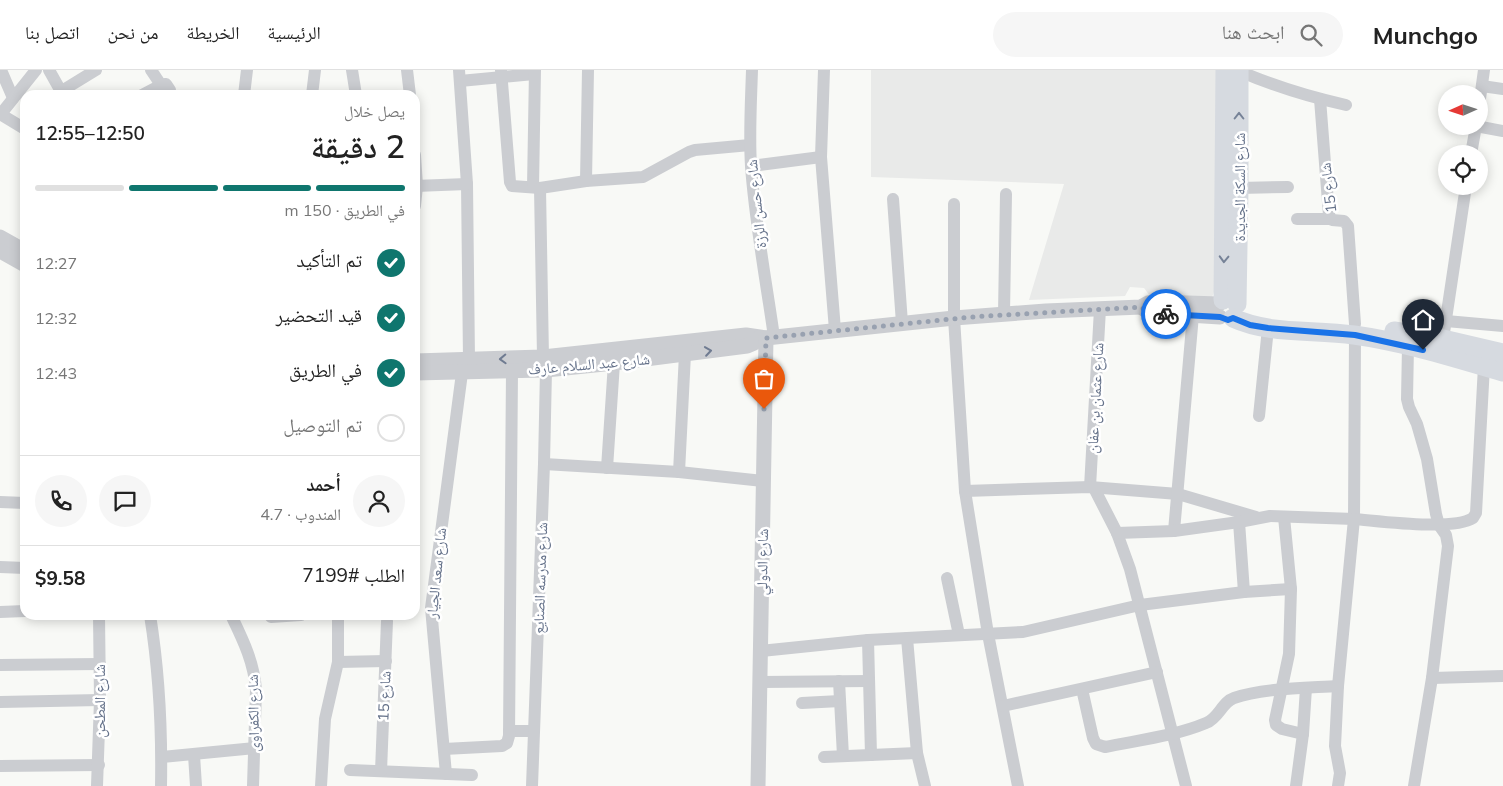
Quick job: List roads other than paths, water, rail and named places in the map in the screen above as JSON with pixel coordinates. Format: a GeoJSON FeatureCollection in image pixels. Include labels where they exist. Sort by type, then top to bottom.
{"type":"FeatureCollection","features":[{"type":"Feature","properties":{"kind":"main road","name":"شارع السكة الجديدة"},"geometry":{"type":"LineString","coordinates":[[1228,309],[1239,188],[1234,70]]}},
{"type":"Feature","properties":{"kind":"main road","name":"شارع السكة الجديدة"},"geometry":{"type":"LineString","coordinates":[[1228,309],[1234,70]]}},
{"type":"Feature","properties":{"kind":"main road","name":"شارع عبد السلام عارف"},"geometry":{"type":"LineString","coordinates":[[1228,309],[1250,325],[1268,328],[1355,329],[1408,346],[1440,346],[1484,366],[1503,372]]}},
{"type":"Feature","properties":{"kind":"main road","name":"شارع عبد السلام عارف"},"geometry":{"type":"LineString","coordinates":[[1228,309],[1261,316],[1355,329],[1440,346],[1503,353]]}},
{"type":"Feature","properties":{"kind":"street"},"geometry":{"type":"LineString","coordinates":[[1,70],[14,98]]}},
{"type":"Feature","properties":{"kind":"street"},"geometry":{"type":"LineString","coordinates":[[20,90],[36,70]]}},
{"type":"Feature","properties":{"kind":"street"},"geometry":{"type":"LineString","coordinates":[[49,70],[59,90]]}},
{"type":"Feature","properties":{"kind":"street"},"geometry":{"type":"LineString","coordinates":[[66,90],[96,70]]}},
{"type":"Feature","properties":{"kind":"street"},"geometry":{"type":"LineString","coordinates":[[151,70],[160,85]]}},
{"type":"Feature","properties":{"kind":"street"},"geometry":{"type":"LineString","coordinates":[[245,90],[247,70]]}},
{"type":"Feature","properties":{"kind":"street"},"geometry":{"type":"LineString","coordinates":[[313,90],[316,70]]}},
{"type":"Feature","properties":{"kind":"street"},"geometry":{"type":"LineString","coordinates":[[352,70],[355,90]]}},
{"type":"Feature","properties":{"kind":"street"},"geometry":{"type":"LineString","coordinates":[[406,70],[409,90]]}},
{"type":"Feature","properties":{"kind":"street"},"geometry":{"type":"LineString","coordinates":[[586,181],[588,70]]}},
{"type":"Feature","properties":{"kind":"street","name":"شارع حسن الرزة"},"geometry":{"type":"LineString","coordinates":[[752,70],[751,166],[766,337]]}},
{"type":"Feature","properties":{"kind":"street"},"geometry":{"type":"LineString","coordinates":[[824,70],[821,156],[835,330]]}},
{"type":"Feature","properties":{"kind":"street"},"geometry":{"type":"LineString","coordinates":[[1234,70],[1278,87],[1346,104]]}},
{"type":"Feature","properties":{"kind":"street"},"geometry":{"type":"LineString","coordinates":[[1482,85],[1484,70]]}},
{"type":"Feature","properties":{"kind":"street"},"geometry":{"type":"LineString","coordinates":[[460,76],[535,72]]}},
{"type":"Feature","properties":{"kind":"street","name":"شارع مدرسه الصنايع"},"geometry":{"type":"LineString","coordinates":[[532,786],[544,464],[544,364],[535,134],[535,72]]}},
{"type":"Feature","properties":{"kind":"street"},"geometry":{"type":"LineString","coordinates":[[501,74],[510,182],[512,186],[537,187],[642,177],[689,152],[750,145]]}},
{"type":"Feature","properties":{"kind":"street","name":"شارع سعد الجيار"},"geometry":{"type":"LineString","coordinates":[[446,774],[430,608],[465,367],[467,184],[460,76]]}},
{"type":"Feature","properties":{"kind":"street"},"geometry":{"type":"LineString","coordinates":[[151,90],[166,84],[169,86],[169,90]]}},
{"type":"Feature","properties":{"kind":"street"},"geometry":{"type":"LineString","coordinates":[[1488,87],[1503,89]]}},
{"type":"Feature","properties":{"kind":"street"},"geometry":{"type":"LineString","coordinates":[[20,90],[0,115],[20,126]]}},
{"type":"Feature","properties":{"kind":"street","name":"شارع 15"},"geometry":{"type":"LineString","coordinates":[[1320,99],[1330,219],[1346,222],[1348,226],[1355,329]]}},
{"type":"Feature","properties":{"kind":"street"},"geometry":{"type":"LineString","coordinates":[[1488,128],[1503,131]]}},
{"type":"Feature","properties":{"kind":"street"},"geometry":{"type":"LineString","coordinates":[[751,166],[821,156]]}},
{"type":"Feature","properties":{"kind":"street"},"geometry":{"type":"LineString","coordinates":[[420,186],[467,184]]}},
{"type":"Feature","properties":{"kind":"street"},"geometry":{"type":"LineString","coordinates":[[1239,188],[1288,187]]}},
{"type":"Feature","properties":{"kind":"street"},"geometry":{"type":"LineString","coordinates":[[1004,314],[1006,194]]}},
{"type":"Feature","properties":{"kind":"street"},"geometry":{"type":"LineString","coordinates":[[1440,346],[1446,321],[1465,195]]}},
{"type":"Feature","properties":{"kind":"street"},"geometry":{"type":"LineString","coordinates":[[893,199],[902,323]]}},
{"type":"Feature","properties":{"kind":"street"},"geometry":{"type":"LineString","coordinates":[[954,204],[954,318],[965,491],[988,634],[1018,786]]}},
{"type":"Feature","properties":{"kind":"street"},"geometry":{"type":"LineString","coordinates":[[1298,219],[1330,219]]}},
{"type":"Feature","properties":{"kind":"street"},"geometry":{"type":"LineString","coordinates":[[0,237],[20,248]]}},
{"type":"Feature","properties":{"kind":"street"},"geometry":{"type":"LineString","coordinates":[[0,251],[20,262]]}},
{"type":"Feature","properties":{"kind":"street","name":"شارع عبد السلام عارف"},"geometry":{"type":"LineString","coordinates":[[420,362],[512,371],[544,364],[746,335],[766,337],[1004,314],[1141,307],[1148,303],[1156,302],[1228,309]]}},
{"type":"Feature","properties":{"kind":"street","name":"شارع عبد السلام عارف"},"geometry":{"type":"LineString","coordinates":[[1141,307],[1148,312],[1193,315],[1228,309]]}},
{"type":"Feature","properties":{"kind":"street","name":"شارع عثمان بن عفان"},"geometry":{"type":"LineString","coordinates":[[1092,488],[1100,309]]}},
{"type":"Feature","properties":{"kind":"street"},"geometry":{"type":"LineString","coordinates":[[1174,532],[1193,315]]}},
{"type":"Feature","properties":{"kind":"street"},"geometry":{"type":"LineString","coordinates":[[1446,321],[1503,326]]}},
{"type":"Feature","properties":{"kind":"street"},"geometry":{"type":"LineString","coordinates":[[1259,416],[1268,328]]}},
{"type":"Feature","properties":{"kind":"street"},"geometry":{"type":"LineString","coordinates":[[1338,786],[1340,773],[1335,746],[1338,686],[1354,519],[1355,329]]}},
{"type":"Feature","properties":{"kind":"street","name":"شارع عبد السلام عارف"},"geometry":{"type":"LineString","coordinates":[[420,372],[465,367],[614,363],[750,345],[766,337]]}},
{"type":"Feature","properties":{"kind":"street","name":"شارع الدولي"},"geometry":{"type":"LineString","coordinates":[[758,786],[766,337]]}},
{"type":"Feature","properties":{"kind":"street"},"geometry":{"type":"LineString","coordinates":[[1408,346],[1407,399],[1417,424],[1427,459],[1436,514],[1439,525],[1446,535],[1448,546],[1432,678],[1414,786]]}},
{"type":"Feature","properties":{"kind":"street"},"geometry":{"type":"LineString","coordinates":[[679,472],[685,354]]}},
{"type":"Feature","properties":{"kind":"street"},"geometry":{"type":"LineString","coordinates":[[607,468],[614,363]]}},
{"type":"Feature","properties":{"kind":"street"},"geometry":{"type":"LineString","coordinates":[[1117,533],[1174,532],[1270,516],[1439,525],[1470,520],[1476,513],[1484,366]]}},
{"type":"Feature","properties":{"kind":"street"},"geometry":{"type":"LineString","coordinates":[[444,749],[502,746],[507,742],[509,731],[512,371]]}},
{"type":"Feature","properties":{"kind":"street"},"geometry":{"type":"LineString","coordinates":[[544,464],[679,472],[763,481]]}},
{"type":"Feature","properties":{"kind":"street"},"geometry":{"type":"LineString","coordinates":[[965,491],[1092,488],[1178,494],[1257,518]]}},
{"type":"Feature","properties":{"kind":"street"},"geometry":{"type":"LineString","coordinates":[[1092,488],[1117,533],[1130,569],[1186,786]]}},
{"type":"Feature","properties":{"kind":"street"},"geometry":{"type":"LineString","coordinates":[[0,502],[20,503]]}},
{"type":"Feature","properties":{"kind":"street"},"geometry":{"type":"LineString","coordinates":[[1284,517],[1291,589],[1289,654],[1275,720],[1276,725],[1282,730],[1303,734]]}},
{"type":"Feature","properties":{"kind":"street"},"geometry":{"type":"LineString","coordinates":[[1239,522],[1244,592]]}},
{"type":"Feature","properties":{"kind":"street"},"geometry":{"type":"LineString","coordinates":[[0,567],[20,568]]}},
{"type":"Feature","properties":{"kind":"street"},"geometry":{"type":"LineString","coordinates":[[947,578],[959,635]]}},
{"type":"Feature","properties":{"kind":"street"},"geometry":{"type":"LineString","coordinates":[[761,651],[868,640],[1023,632],[1140,605],[1244,592],[1291,589]]}},
{"type":"Feature","properties":{"kind":"street"},"geometry":{"type":"LineString","coordinates":[[0,612],[20,611]]}},
{"type":"Feature","properties":{"kind":"street","name":"شارع المطحن"},"geometry":{"type":"LineString","coordinates":[[96,786],[100,700],[99,620]]}},
{"type":"Feature","properties":{"kind":"street"},"geometry":{"type":"LineString","coordinates":[[151,620],[157,656],[162,757],[161,786]]}},
{"type":"Feature","properties":{"kind":"street","name":"شارع الكفراوى"},"geometry":{"type":"LineString","coordinates":[[233,620],[246,647],[255,675],[253,786]]}},
{"type":"Feature","properties":{"kind":"street"},"geometry":{"type":"LineString","coordinates":[[321,786],[325,719],[338,662],[338,620]]}},
{"type":"Feature","properties":{"kind":"street","name":"شارع 15"},"geometry":{"type":"LineString","coordinates":[[381,771],[387,621]]}},
{"type":"Feature","properties":{"kind":"street"},"geometry":{"type":"LineString","coordinates":[[907,638],[917,753],[925,786]]}},
{"type":"Feature","properties":{"kind":"street"},"geometry":{"type":"LineString","coordinates":[[868,640],[871,755]]}},
{"type":"Feature","properties":{"kind":"street"},"geometry":{"type":"LineString","coordinates":[[338,662],[386,662]]}},
{"type":"Feature","properties":{"kind":"street"},"geometry":{"type":"LineString","coordinates":[[0,665],[100,664]]}},
{"type":"Feature","properties":{"kind":"street"},"geometry":{"type":"LineString","coordinates":[[1003,706],[1157,672]]}},
{"type":"Feature","properties":{"kind":"street"},"geometry":{"type":"LineString","coordinates":[[1432,678],[1503,676]]}},
{"type":"Feature","properties":{"kind":"street"},"geometry":{"type":"LineString","coordinates":[[839,681],[843,756]]}},
{"type":"Feature","properties":{"kind":"street"},"geometry":{"type":"LineString","coordinates":[[761,682],[869,681]]}},
{"type":"Feature","properties":{"kind":"street"},"geometry":{"type":"LineString","coordinates":[[1082,689],[1093,738],[1100,747],[1105,747],[1172,733],[1208,722],[1232,698],[1281,690],[1338,686]]}},
{"type":"Feature","properties":{"kind":"street"},"geometry":{"type":"LineString","coordinates":[[1296,786],[1303,734],[1306,688]]}},
{"type":"Feature","properties":{"kind":"street"},"geometry":{"type":"LineString","coordinates":[[0,702],[100,700]]}},
{"type":"Feature","properties":{"kind":"street"},"geometry":{"type":"LineString","coordinates":[[802,703],[840,701]]}},
{"type":"Feature","properties":{"kind":"street"},"geometry":{"type":"LineString","coordinates":[[509,731],[534,731]]}},
{"type":"Feature","properties":{"kind":"street"},"geometry":{"type":"LineString","coordinates":[[162,757],[254,748]]}},
{"type":"Feature","properties":{"kind":"street"},"geometry":{"type":"LineString","coordinates":[[824,757],[917,753]]}},
{"type":"Feature","properties":{"kind":"street"},"geometry":{"type":"LineString","coordinates":[[194,754],[196,786]]}},
{"type":"Feature","properties":{"kind":"street"},"geometry":{"type":"LineString","coordinates":[[0,766],[98,765]]}},
{"type":"Feature","properties":{"kind":"street"},"geometry":{"type":"LineString","coordinates":[[350,770],[472,775]]}}]}
